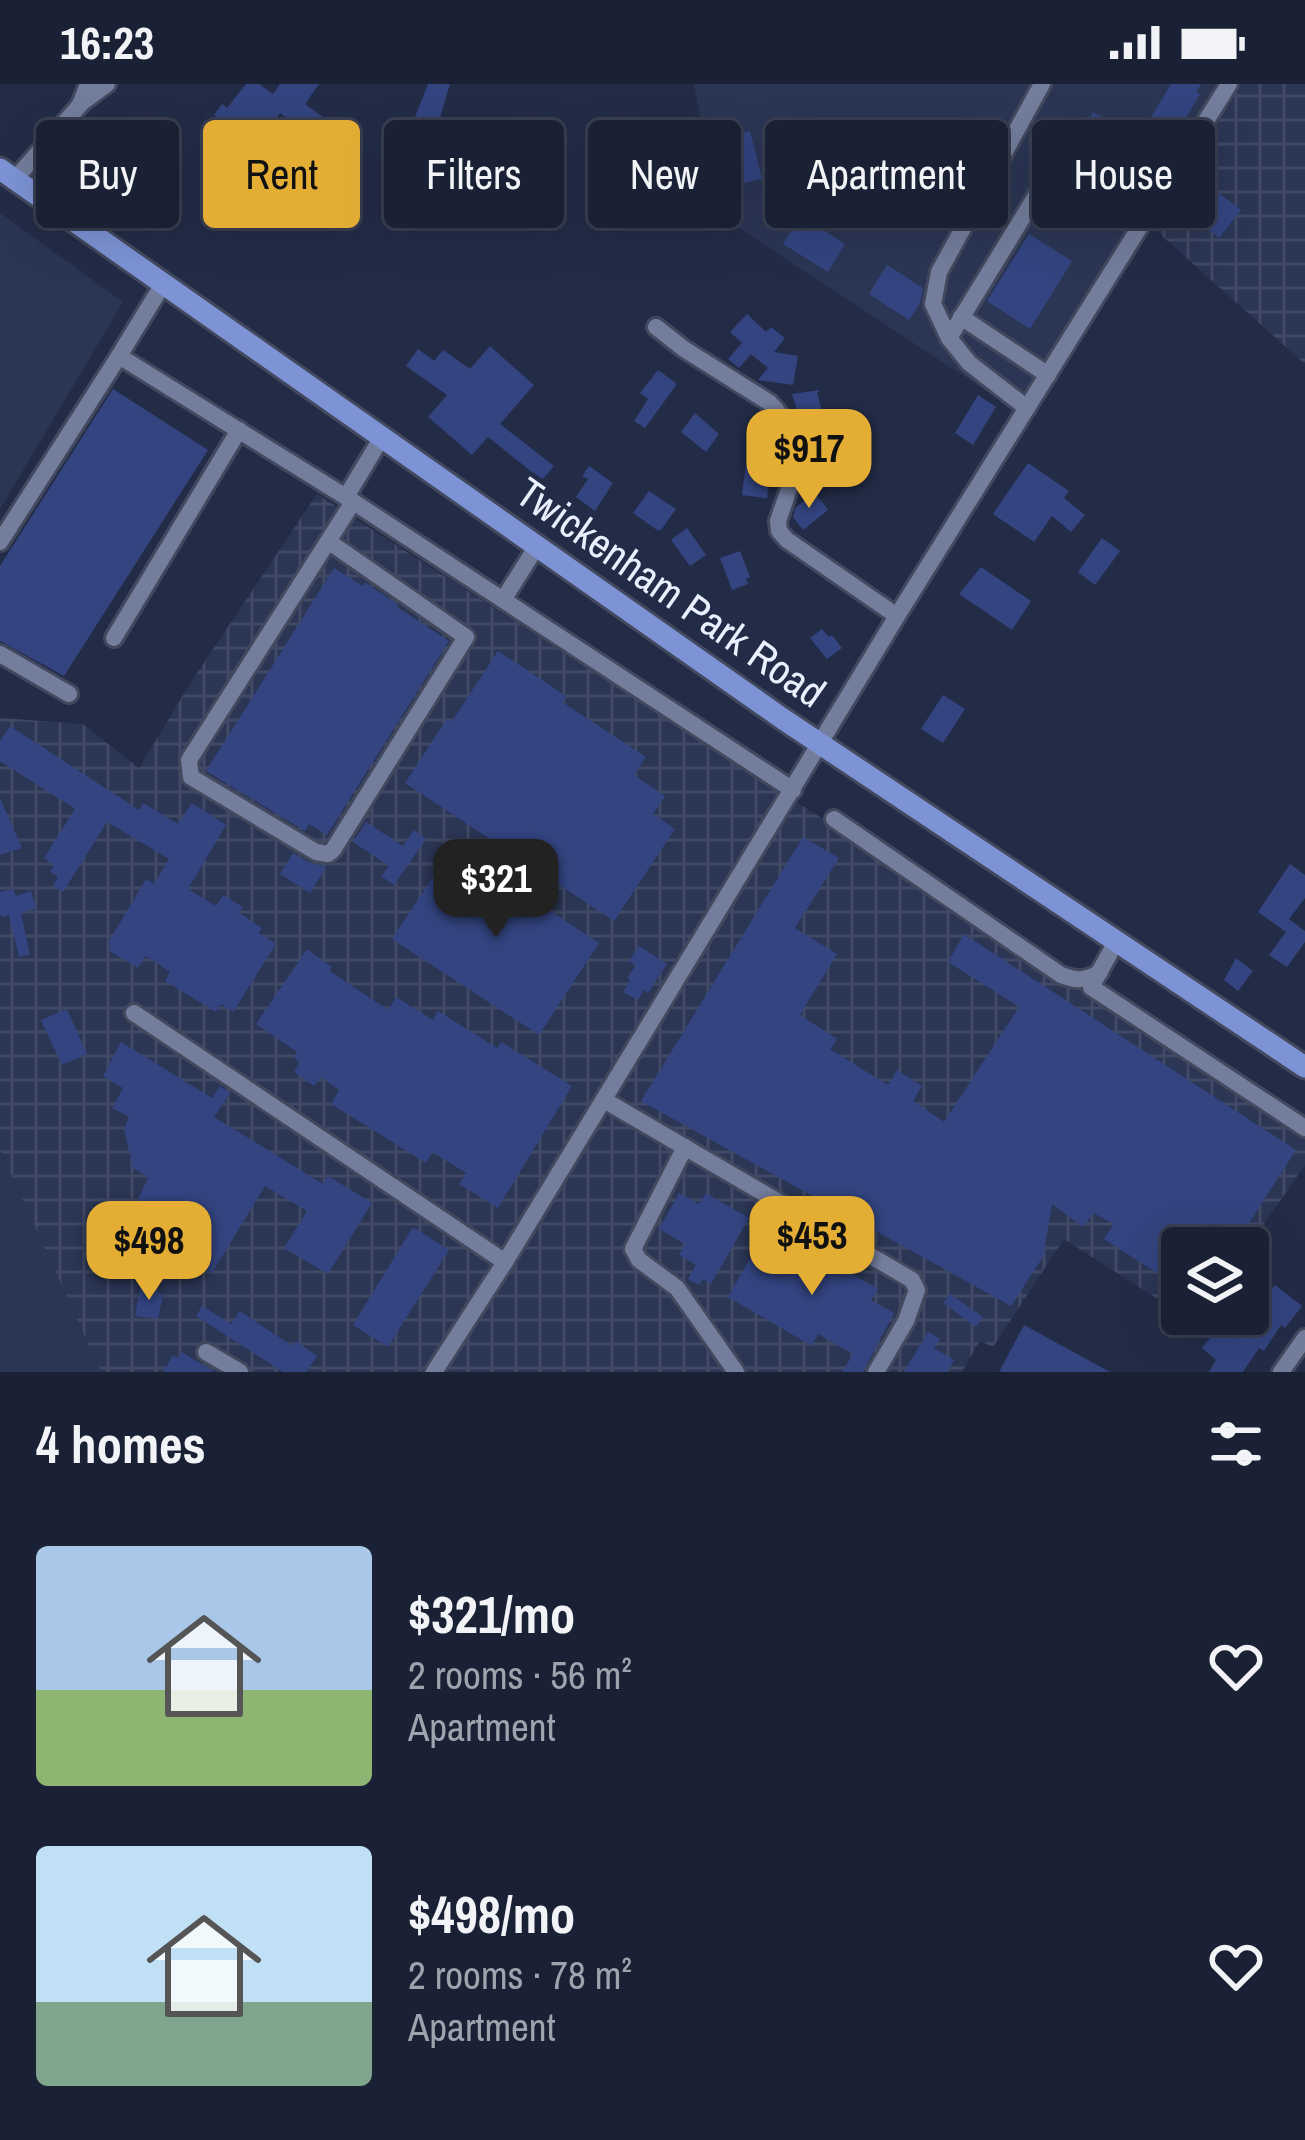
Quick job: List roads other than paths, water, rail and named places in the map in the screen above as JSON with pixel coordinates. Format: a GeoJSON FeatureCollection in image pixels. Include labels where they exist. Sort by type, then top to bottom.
{"type":"FeatureCollection","features":[{"type":"Feature","properties":{"kind":"main road","name":"Twickenham Park Road"},"geometry":{"type":"LineString","coordinates":[[8,174],[821,744],[1305,1067]]}},
{"type":"Feature","properties":{"kind":"street"},"geometry":{"type":"LineString","coordinates":[[80,105],[88,84]]}},
{"type":"Feature","properties":{"kind":"street"},"geometry":{"type":"LineString","coordinates":[[8,174],[107,84]]}},
{"type":"Feature","properties":{"kind":"street"},"geometry":{"type":"LineString","coordinates":[[1027,408],[969,363],[949,338],[933,304],[939,272],[1042,84]]}},
{"type":"Feature","properties":{"kind":"street"},"geometry":{"type":"LineString","coordinates":[[434,1372],[1229,84]]}},
{"type":"Feature","properties":{"kind":"street"},"geometry":{"type":"LineString","coordinates":[[949,338],[1032,202]]}},
{"type":"Feature","properties":{"kind":"street"},"geometry":{"type":"LineString","coordinates":[[0,542],[164,284]]}},
{"type":"Feature","properties":{"kind":"street"},"geometry":{"type":"LineString","coordinates":[[961,317],[1048,375]]}},
{"type":"Feature","properties":{"kind":"street"},"geometry":{"type":"LineString","coordinates":[[656,327],[781,414],[789,424],[796,460],[779,531],[897,616]]}},
{"type":"Feature","properties":{"kind":"street"},"geometry":{"type":"LineString","coordinates":[[119,356],[350,499],[793,790]]}},
{"type":"Feature","properties":{"kind":"street"},"geometry":{"type":"LineString","coordinates":[[113,638],[239,430]]}},
{"type":"Feature","properties":{"kind":"street"},"geometry":{"type":"LineString","coordinates":[[328,541],[466,638],[328,854],[316,852],[191,777],[190,760],[328,541],[382,437]]}},
{"type":"Feature","properties":{"kind":"street"},"geometry":{"type":"LineString","coordinates":[[503,600],[537,546]]}},
{"type":"Feature","properties":{"kind":"street"},"geometry":{"type":"LineString","coordinates":[[0,654],[69,694]]}},
{"type":"Feature","properties":{"kind":"street"},"geometry":{"type":"LineString","coordinates":[[834,820],[1061,975],[1076,981],[1100,972]]}},
{"type":"Feature","properties":{"kind":"street"},"geometry":{"type":"LineString","coordinates":[[1116,942],[1091,987],[1305,1127]]}},
{"type":"Feature","properties":{"kind":"street"},"geometry":{"type":"LineString","coordinates":[[134,1013],[505,1262]]}},
{"type":"Feature","properties":{"kind":"street"},"geometry":{"type":"LineString","coordinates":[[604,1100],[912,1280],[917,1290],[914,1304],[876,1372]]}},
{"type":"Feature","properties":{"kind":"street"},"geometry":{"type":"LineString","coordinates":[[686,1147],[634,1249],[639,1260],[677,1288],[736,1372]]}},
{"type":"Feature","properties":{"kind":"street"},"geometry":{"type":"LineString","coordinates":[[1281,1372],[1305,1338]]}},
{"type":"Feature","properties":{"kind":"street"},"geometry":{"type":"LineString","coordinates":[[206,1352],[241,1372]]}}]}
